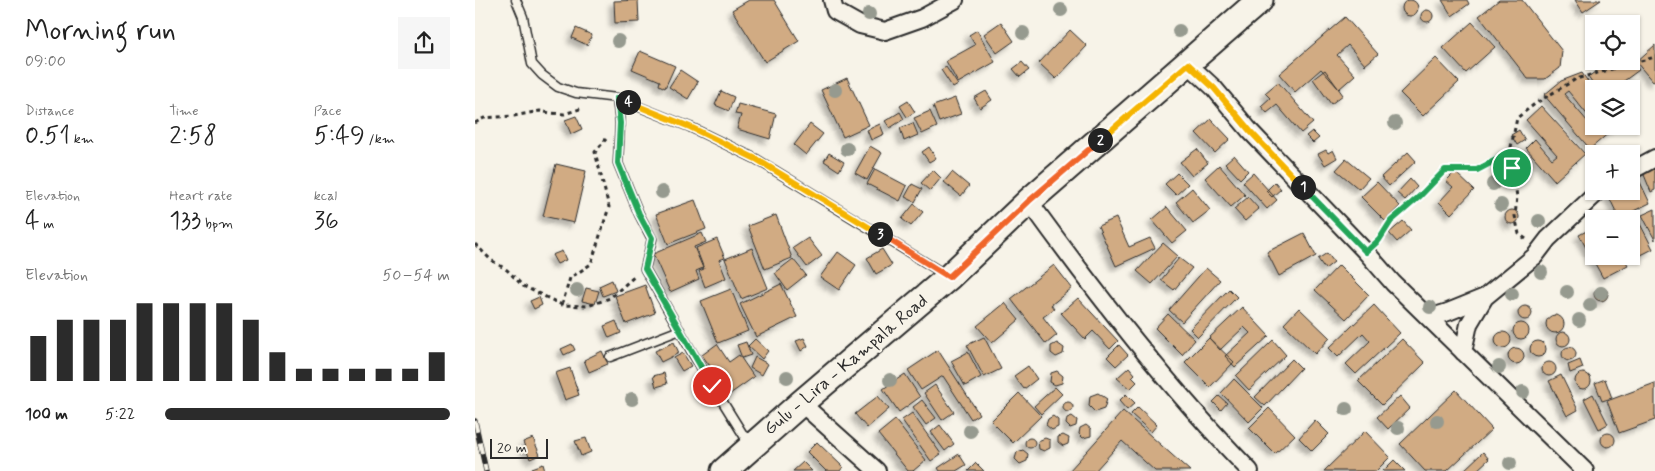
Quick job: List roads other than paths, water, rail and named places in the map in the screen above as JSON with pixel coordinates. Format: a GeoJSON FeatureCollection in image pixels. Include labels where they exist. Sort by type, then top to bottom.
{"type":"FeatureCollection","features":[{"type":"Feature","properties":{"kind":"main road","name":"Gulu - Lira - Kampala Road"},"geometry":{"type":"LineString","coordinates":[[724,471],[949,277],[1029,201],[1260,0]]}},
{"type":"Feature","properties":{"kind":"street"},"geometry":{"type":"LineString","coordinates":[[832,0],[835,11],[860,25],[885,31],[922,18],[955,0]]}},
{"type":"Feature","properties":{"kind":"street"},"geometry":{"type":"LineString","coordinates":[[1188,64],[1214,88],[1269,151],[1366,252],[1393,284],[1585,471]]}},
{"type":"Feature","properties":{"kind":"street"},"geometry":{"type":"LineString","coordinates":[[1640,166],[1655,158]]}},
{"type":"Feature","properties":{"kind":"street"},"geometry":{"type":"LineString","coordinates":[[1429,318],[1485,297],[1535,256],[1548,239],[1589,200]]}},
{"type":"Feature","properties":{"kind":"street"},"geometry":{"type":"LineString","coordinates":[[1029,201],[1069,257],[1135,340],[1215,436],[1250,471]]}},
{"type":"Feature","properties":{"kind":"street"},"geometry":{"type":"LineString","coordinates":[[1463,352],[1469,324],[1485,297]]}},
{"type":"Feature","properties":{"kind":"street"},"geometry":{"type":"LineString","coordinates":[[801,403],[877,471]]}},
{"type":"Feature","properties":{"kind":"lane"},"geometry":{"type":"LineString","coordinates":[[516,0],[523,17],[528,48],[533,64],[542,75],[558,87],[576,93],[617,98],[690,127],[756,159],[949,277]]}},
{"type":"Feature","properties":{"kind":"lane"},"geometry":{"type":"LineString","coordinates":[[617,98],[620,123],[618,163],[639,214],[652,238],[645,269],[751,446]]}},
{"type":"Feature","properties":{"kind":"lane"},"geometry":{"type":"LineString","coordinates":[[610,358],[680,330]]}},
{"type":"Feature","properties":{"kind":"railway"},"geometry":{"type":"LineString","coordinates":[[475,421],[486,471]]}}]}
